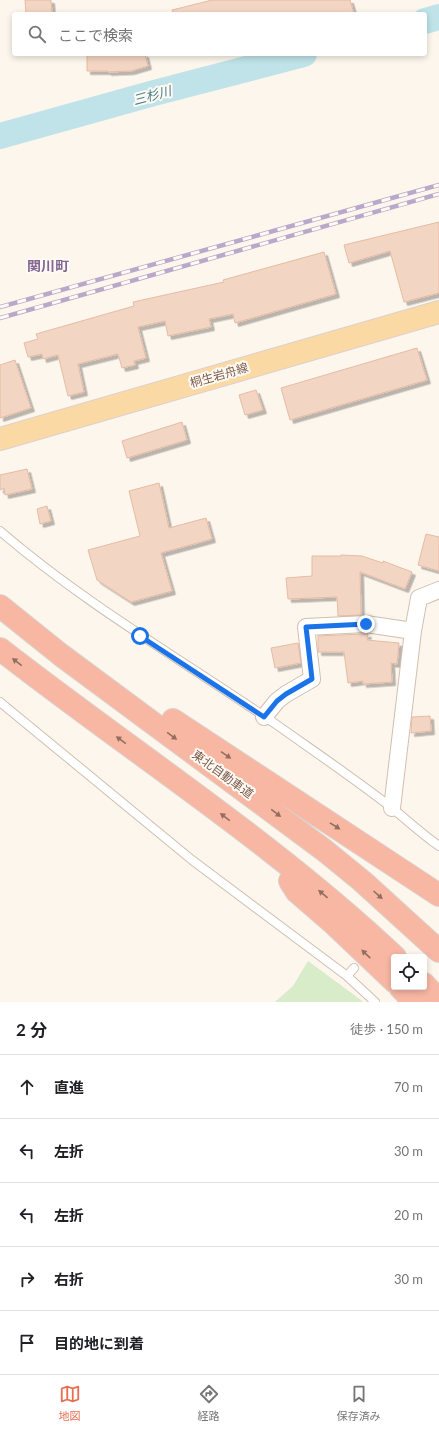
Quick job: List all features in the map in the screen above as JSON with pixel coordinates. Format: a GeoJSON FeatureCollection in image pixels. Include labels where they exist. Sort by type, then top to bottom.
{"type":"FeatureCollection","features":[{"type":"Feature","properties":{"kind":"highway","name":"東北自動車道"},"geometry":{"type":"LineString","coordinates":[[0,606],[61,655],[324,850],[368,886],[439,952]]}},
{"type":"Feature","properties":{"kind":"highway"},"geometry":{"type":"LineString","coordinates":[[0,649],[268,849],[392,954]]}},
{"type":"Feature","properties":{"kind":"highway"},"geometry":{"type":"LineString","coordinates":[[61,655],[170,717],[438,896]]}},
{"type":"Feature","properties":{"kind":"highway"},"geometry":{"type":"LineString","coordinates":[[268,849],[296,892],[334,924],[391,978]]}},
{"type":"Feature","properties":{"kind":"highway"},"geometry":{"type":"LineString","coordinates":[[427,987],[439,1000]]}},
{"type":"Feature","properties":{"kind":"highway"},"geometry":{"type":"LineString","coordinates":[[403,990],[414,1002]]}},
{"type":"Feature","properties":{"kind":"main road","name":"桐生岩舟線"},"geometry":{"type":"LineString","coordinates":[[0,439],[439,312]]}},
{"type":"Feature","properties":{"kind":"street"},"geometry":{"type":"LineString","coordinates":[[392,808],[413,631],[419,598],[439,590]]}},
{"type":"Feature","properties":{"kind":"street"},"geometry":{"type":"LineString","coordinates":[[264,717],[277,701],[312,679],[306,627],[366,624],[413,631]]}},
{"type":"Feature","properties":{"kind":"lane"},"geometry":{"type":"LineString","coordinates":[[0,531],[32,559],[140,636],[264,717],[392,808],[418,831],[439,846]]}},
{"type":"Feature","properties":{"kind":"lane"},"geometry":{"type":"LineString","coordinates":[[0,702],[192,860],[347,976],[375,1002]]}},
{"type":"Feature","properties":{"kind":"lane"},"geometry":{"type":"LineString","coordinates":[[347,976],[354,968]]}},
{"type":"Feature","properties":{"kind":"green space"},"geometry":{"type":"Polygon","coordinates":[[[308,961],[363,1002],[275,1002],[293,986],[308,961]]]}},
{"type":"Feature","properties":{"kind":"building"},"geometry":{"type":"Polygon","coordinates":[[[25,0],[51,0],[52,12],[26,12],[25,0]]]}},
{"type":"Feature","properties":{"kind":"building"},"geometry":{"type":"Polygon","coordinates":[[[212,0],[350,0],[353,12],[172,12],[172,10],[212,0]]]}},
{"type":"Feature","properties":{"kind":"building"},"geometry":{"type":"Polygon","coordinates":[[[87,56],[146,56],[148,66],[131,71],[87,71],[87,56]]]}},
{"type":"Feature","properties":{"kind":"building"},"geometry":{"type":"Polygon","coordinates":[[[439,222],[439,293],[404,302],[390,251],[349,263],[344,245],[439,222]]]}},
{"type":"Feature","properties":{"kind":"building"},"geometry":{"type":"Polygon","coordinates":[[[324,252],[336,294],[235,323],[233,314],[209,319],[211,327],[168,336],[165,321],[138,327],[146,358],[134,361],[135,365],[122,368],[118,354],[78,364],[84,392],[68,396],[58,355],[43,359],[42,354],[28,357],[24,343],[38,339],[36,334],[134,306],[133,302],[224,282],[223,280],[324,252]]]}},
{"type":"Feature","properties":{"kind":"building"},"geometry":{"type":"Polygon","coordinates":[[[417,348],[427,380],[290,420],[281,388],[417,348]]]}},
{"type":"Feature","properties":{"kind":"building"},"geometry":{"type":"Polygon","coordinates":[[[15,360],[31,408],[0,418],[0,365],[15,360]]]}},
{"type":"Feature","properties":{"kind":"building"},"geometry":{"type":"Polygon","coordinates":[[[256,390],[263,410],[245,415],[239,395],[256,390]]]}},
{"type":"Feature","properties":{"kind":"building"},"geometry":{"type":"Polygon","coordinates":[[[182,422],[187,440],[127,458],[122,441],[182,422]]]}},
{"type":"Feature","properties":{"kind":"building"},"geometry":{"type":"Polygon","coordinates":[[[27,469],[32,489],[5,495],[4,488],[0,490],[0,475],[27,469]]]}},
{"type":"Feature","properties":{"kind":"building"},"geometry":{"type":"Polygon","coordinates":[[[159,483],[169,528],[206,518],[212,539],[161,553],[172,591],[131,602],[97,580],[88,550],[140,536],[129,491],[159,483]]]}},
{"type":"Feature","properties":{"kind":"building"},"geometry":{"type":"Polygon","coordinates":[[[47,506],[51,521],[40,524],[37,509],[47,506]]]}},
{"type":"Feature","properties":{"kind":"building"},"geometry":{"type":"Polygon","coordinates":[[[426,534],[439,537],[439,571],[418,565],[426,534]]]}},
{"type":"Feature","properties":{"kind":"building"},"geometry":{"type":"Polygon","coordinates":[[[312,556],[362,556],[383,563],[383,561],[412,572],[405,589],[360,572],[361,615],[338,616],[337,597],[288,599],[286,578],[312,576],[312,556]]]}},
{"type":"Feature","properties":{"kind":"building"},"geometry":{"type":"Polygon","coordinates":[[[368,634],[367,640],[399,643],[397,664],[391,663],[392,682],[363,684],[363,681],[348,683],[344,652],[318,652],[318,636],[368,634]]]}},
{"type":"Feature","properties":{"kind":"building"},"geometry":{"type":"Polygon","coordinates":[[[298,643],[301,663],[275,668],[271,648],[298,643]]]}},
{"type":"Feature","properties":{"kind":"building"},"geometry":{"type":"Polygon","coordinates":[[[430,716],[431,731],[411,733],[412,717],[430,716]]]}},
{"type":"Feature","properties":{"kind":"waterway","name":"三杉川"},"geometry":{"type":"LineString","coordinates":[[427,20],[439,17]]}},
{"type":"Feature","properties":{"kind":"waterway","name":"三杉川"},"geometry":{"type":"LineString","coordinates":[[0,136],[154,93],[296,56]]}},
{"type":"Feature","properties":{"kind":"railway"},"geometry":{"type":"LineString","coordinates":[[0,307],[439,185]]}},
{"type":"Feature","properties":{"kind":"railway"},"geometry":{"type":"LineString","coordinates":[[0,318],[439,194]]}},
{"type":"Feature","properties":{"kind":"district","name":"関川町"},"geometry":{"type":"Point","coordinates":[48,265]}},
{"type":"Feature","properties":{"kind":"route"},"geometry":{"type":"LineString","coordinates":[[140,636],[264,717],[277,701],[312,679],[306,627],[337,624],[366,624]]}}]}
